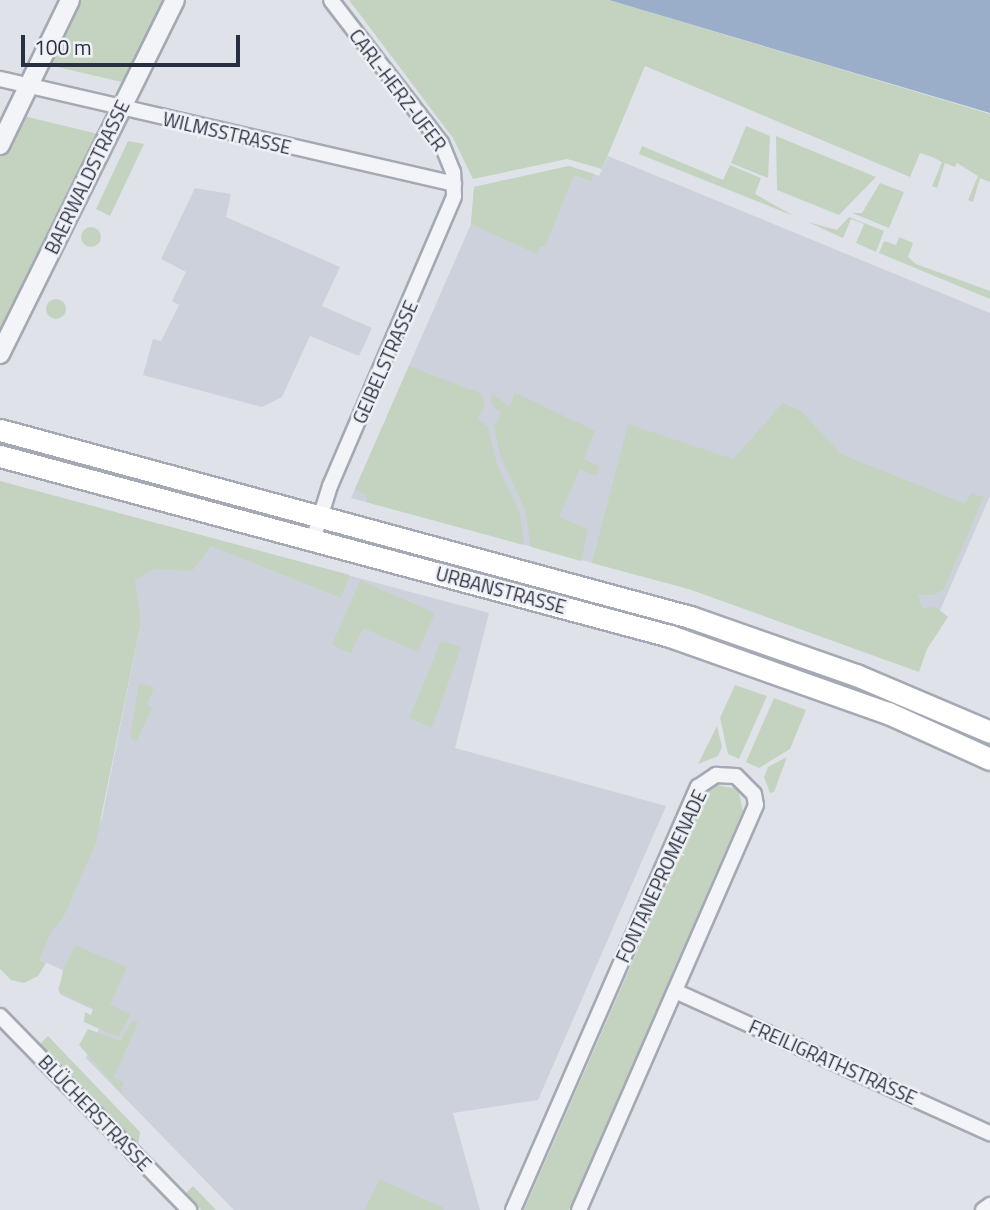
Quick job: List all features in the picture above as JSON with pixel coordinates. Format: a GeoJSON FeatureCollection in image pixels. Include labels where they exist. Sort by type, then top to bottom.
{"type":"FeatureCollection","features":[{"type":"Feature","properties":{"kind":"main road","name":"URBANSTRASSE"},"geometry":{"type":"LineString","coordinates":[[0,430],[690,617],[856,675],[990,732]]}},
{"type":"Feature","properties":{"kind":"main road","name":"URBANSTRASSE"},"geometry":{"type":"LineString","coordinates":[[0,456],[703,647],[888,713],[990,758]]}},
{"type":"Feature","properties":{"kind":"street"},"geometry":{"type":"LineString","coordinates":[[0,145],[70,0]]}},
{"type":"Feature","properties":{"kind":"street","name":"BAERWALDSTRASSE"},"geometry":{"type":"LineString","coordinates":[[0,354],[174,0]]}},
{"type":"Feature","properties":{"kind":"street","name":"CARL-HERZ-UFER"},"geometry":{"type":"LineString","coordinates":[[331,0],[441,143],[454,184]]}},
{"type":"Feature","properties":{"kind":"street","name":"WILMSSTRASSE"},"geometry":{"type":"LineString","coordinates":[[0,79],[120,109],[454,184]]}},
{"type":"Feature","properties":{"kind":"street","name":"GEIBELSTRASSE"},"geometry":{"type":"LineString","coordinates":[[313,540],[319,517],[451,211],[454,184]]}},
{"type":"Feature","properties":{"kind":"street","name":"FONTANEPROMENADE"},"geometry":{"type":"LineString","coordinates":[[513,1210],[698,787],[716,775],[736,775],[754,794],[756,805],[579,1210]]}},
{"type":"Feature","properties":{"kind":"street","name":"FREILIGRATHSTRASSE"},"geometry":{"type":"LineString","coordinates":[[675,991],[990,1133]]}},
{"type":"Feature","properties":{"kind":"street","name":"BLÜCHERSTRASSE"},"geometry":{"type":"LineString","coordinates":[[0,1016],[189,1210]]}},
{"type":"Feature","properties":{"kind":"street"},"geometry":{"type":"LineString","coordinates":[[983,1210],[990,1205]]}},
{"type":"Feature","properties":{"kind":"shaded area"},"geometry":{"type":"Polygon","coordinates":[[[608,156],[990,313],[990,496],[914,670],[689,589],[351,498],[471,224],[474,187],[569,166],[599,176],[608,156]]]}},
{"type":"Feature","properties":{"kind":"shaded area"},"geometry":{"type":"Polygon","coordinates":[[[195,188],[231,194],[226,217],[340,267],[322,306],[372,328],[359,356],[310,336],[282,397],[262,407],[143,375],[153,339],[161,341],[179,305],[172,301],[186,272],[161,259],[195,188]]]}},
{"type":"Feature","properties":{"kind":"shaded area"},"geometry":{"type":"Polygon","coordinates":[[[206,537],[489,613],[455,748],[666,806],[538,1100],[453,1113],[480,1210],[234,1210],[86,1058],[105,1015],[61,995],[58,989],[65,971],[40,960],[49,933],[63,919],[102,818],[141,622],[131,570],[206,537]]]}},
{"type":"Feature","properties":{"kind":"green space"},"geometry":{"type":"Polygon","coordinates":[[[76,0],[167,0],[126,83],[45,64],[76,0]]]}},
{"type":"Feature","properties":{"kind":"green space"},"geometry":{"type":"Polygon","coordinates":[[[349,0],[609,0],[990,114],[990,182],[980,178],[973,202],[968,200],[978,176],[957,163],[955,167],[945,163],[937,188],[932,186],[942,162],[932,157],[920,153],[910,177],[645,66],[602,169],[567,159],[473,179],[453,138],[349,0]]]}},
{"type":"Feature","properties":{"kind":"green space"},"geometry":{"type":"Polygon","coordinates":[[[20,115],[102,135],[0,345],[0,156],[20,115]]]}},
{"type":"Feature","properties":{"kind":"green space"},"geometry":{"type":"Polygon","coordinates":[[[746,126],[770,136],[768,178],[731,163],[746,126]]]}},
{"type":"Feature","properties":{"kind":"green space"},"geometry":{"type":"Polygon","coordinates":[[[776,136],[876,177],[839,215],[777,190],[776,136]]]}},
{"type":"Feature","properties":{"kind":"green space"},"geometry":{"type":"Polygon","coordinates":[[[128,141],[144,144],[110,216],[96,209],[128,141]]]}},
{"type":"Feature","properties":{"kind":"green space"},"geometry":{"type":"Polygon","coordinates":[[[642,146],[723,180],[730,165],[761,178],[755,194],[794,216],[639,154],[642,146]]]}},
{"type":"Feature","properties":{"kind":"green space"},"geometry":{"type":"Polygon","coordinates":[[[569,166],[594,174],[591,181],[574,175],[545,247],[540,246],[537,254],[471,224],[474,187],[569,166]]]}},
{"type":"Feature","properties":{"kind":"green space"},"geometry":{"type":"Polygon","coordinates":[[[880,183],[904,192],[889,228],[852,213],[862,213],[880,183]]]}},
{"type":"Feature","properties":{"kind":"green space"},"geometry":{"type":"Polygon","coordinates":[[[849,217],[884,231],[876,252],[856,243],[864,224],[851,219],[843,238],[808,222],[837,230],[849,217]]]}},
{"type":"Feature","properties":{"kind":"green space"},"geometry":{"type":"Polygon","coordinates":[[[91,227],[98,230],[101,237],[98,244],[91,247],[84,244],[81,237],[84,230],[91,227]]]}},
{"type":"Feature","properties":{"kind":"green space"},"geometry":{"type":"Polygon","coordinates":[[[899,237],[913,243],[908,257],[916,264],[990,291],[990,299],[879,253],[884,241],[896,245],[899,237]]]}},
{"type":"Feature","properties":{"kind":"green space"},"geometry":{"type":"Polygon","coordinates":[[[56,299],[63,302],[66,309],[63,316],[56,319],[49,316],[46,309],[49,302],[56,299]]]}},
{"type":"Feature","properties":{"kind":"green space"},"geometry":{"type":"Polygon","coordinates":[[[409,366],[482,394],[485,405],[478,418],[488,427],[497,464],[520,513],[524,545],[366,502],[366,495],[355,489],[409,366]]]}},
{"type":"Feature","properties":{"kind":"green space"},"geometry":{"type":"Polygon","coordinates":[[[491,393],[510,407],[514,393],[520,395],[595,431],[584,459],[599,466],[596,476],[580,469],[559,517],[588,529],[581,561],[531,547],[525,510],[500,455],[494,426],[501,413],[492,405],[491,393]]]}},
{"type":"Feature","properties":{"kind":"green space"},"geometry":{"type":"Polygon","coordinates":[[[783,403],[801,411],[841,454],[965,504],[971,493],[984,497],[944,589],[934,595],[918,595],[922,608],[936,607],[948,617],[927,649],[919,672],[689,589],[592,563],[628,424],[733,459],[783,403]]]}},
{"type":"Feature","properties":{"kind":"green space"},"geometry":{"type":"Polygon","coordinates":[[[94,465],[290,517],[205,503],[92,472],[94,465]]]}},
{"type":"Feature","properties":{"kind":"green space"},"geometry":{"type":"Polygon","coordinates":[[[0,481],[350,575],[341,598],[211,546],[192,571],[154,569],[135,580],[141,622],[96,842],[63,919],[50,933],[40,960],[46,963],[38,976],[24,983],[11,980],[0,969],[0,481]]]}},
{"type":"Feature","properties":{"kind":"green space"},"geometry":{"type":"Polygon","coordinates":[[[395,544],[647,611],[842,677],[838,687],[393,554],[395,544]]]}},
{"type":"Feature","properties":{"kind":"green space"},"geometry":{"type":"Polygon","coordinates":[[[360,580],[435,613],[418,652],[363,628],[351,653],[332,645],[360,580]]]}},
{"type":"Feature","properties":{"kind":"green space"},"geometry":{"type":"Polygon","coordinates":[[[441,641],[461,647],[432,728],[409,718],[441,641]]]}},
{"type":"Feature","properties":{"kind":"green space"},"geometry":{"type":"Polygon","coordinates":[[[139,683],[154,687],[147,705],[152,708],[137,741],[130,738],[139,683]]]}},
{"type":"Feature","properties":{"kind":"green space"},"geometry":{"type":"Polygon","coordinates":[[[735,685],[767,696],[739,759],[728,754],[720,718],[735,685]]]}},
{"type":"Feature","properties":{"kind":"green space"},"geometry":{"type":"Polygon","coordinates":[[[774,698],[806,710],[790,749],[759,768],[746,762],[774,698]]]}},
{"type":"Feature","properties":{"kind":"green space"},"geometry":{"type":"Polygon","coordinates":[[[717,726],[722,747],[718,756],[698,764],[717,726]]]}},
{"type":"Feature","properties":{"kind":"green space"},"geometry":{"type":"Polygon","coordinates":[[[787,757],[774,792],[770,793],[764,777],[768,767],[787,757]]]}},
{"type":"Feature","properties":{"kind":"green space"},"geometry":{"type":"Polygon","coordinates":[[[716,785],[738,789],[743,811],[569,1210],[524,1210],[706,794],[716,785]]]}},
{"type":"Feature","properties":{"kind":"green space"},"geometry":{"type":"Polygon","coordinates":[[[75,945],[127,967],[110,1005],[131,1014],[118,1037],[84,1022],[85,1012],[91,1015],[93,1009],[59,992],[63,970],[75,945]]]}},
{"type":"Feature","properties":{"kind":"green space"},"geometry":{"type":"Polygon","coordinates":[[[132,1021],[138,1022],[114,1078],[123,1082],[121,1093],[79,1045],[88,1029],[120,1041],[132,1021]]]}},
{"type":"Feature","properties":{"kind":"green space"},"geometry":{"type":"Polygon","coordinates":[[[48,1036],[140,1132],[138,1146],[40,1044],[48,1036]]]}},
{"type":"Feature","properties":{"kind":"green space"},"geometry":{"type":"Polygon","coordinates":[[[379,1179],[444,1208],[365,1210],[379,1179]]]}},
{"type":"Feature","properties":{"kind":"green space"},"geometry":{"type":"Polygon","coordinates":[[[193,1186],[216,1210],[201,1210],[185,1194],[193,1186]]]}},
{"type":"Feature","properties":{"kind":"water"},"geometry":{"type":"Polygon","coordinates":[[[609,0],[990,0],[990,113],[609,0]]]}}]}
